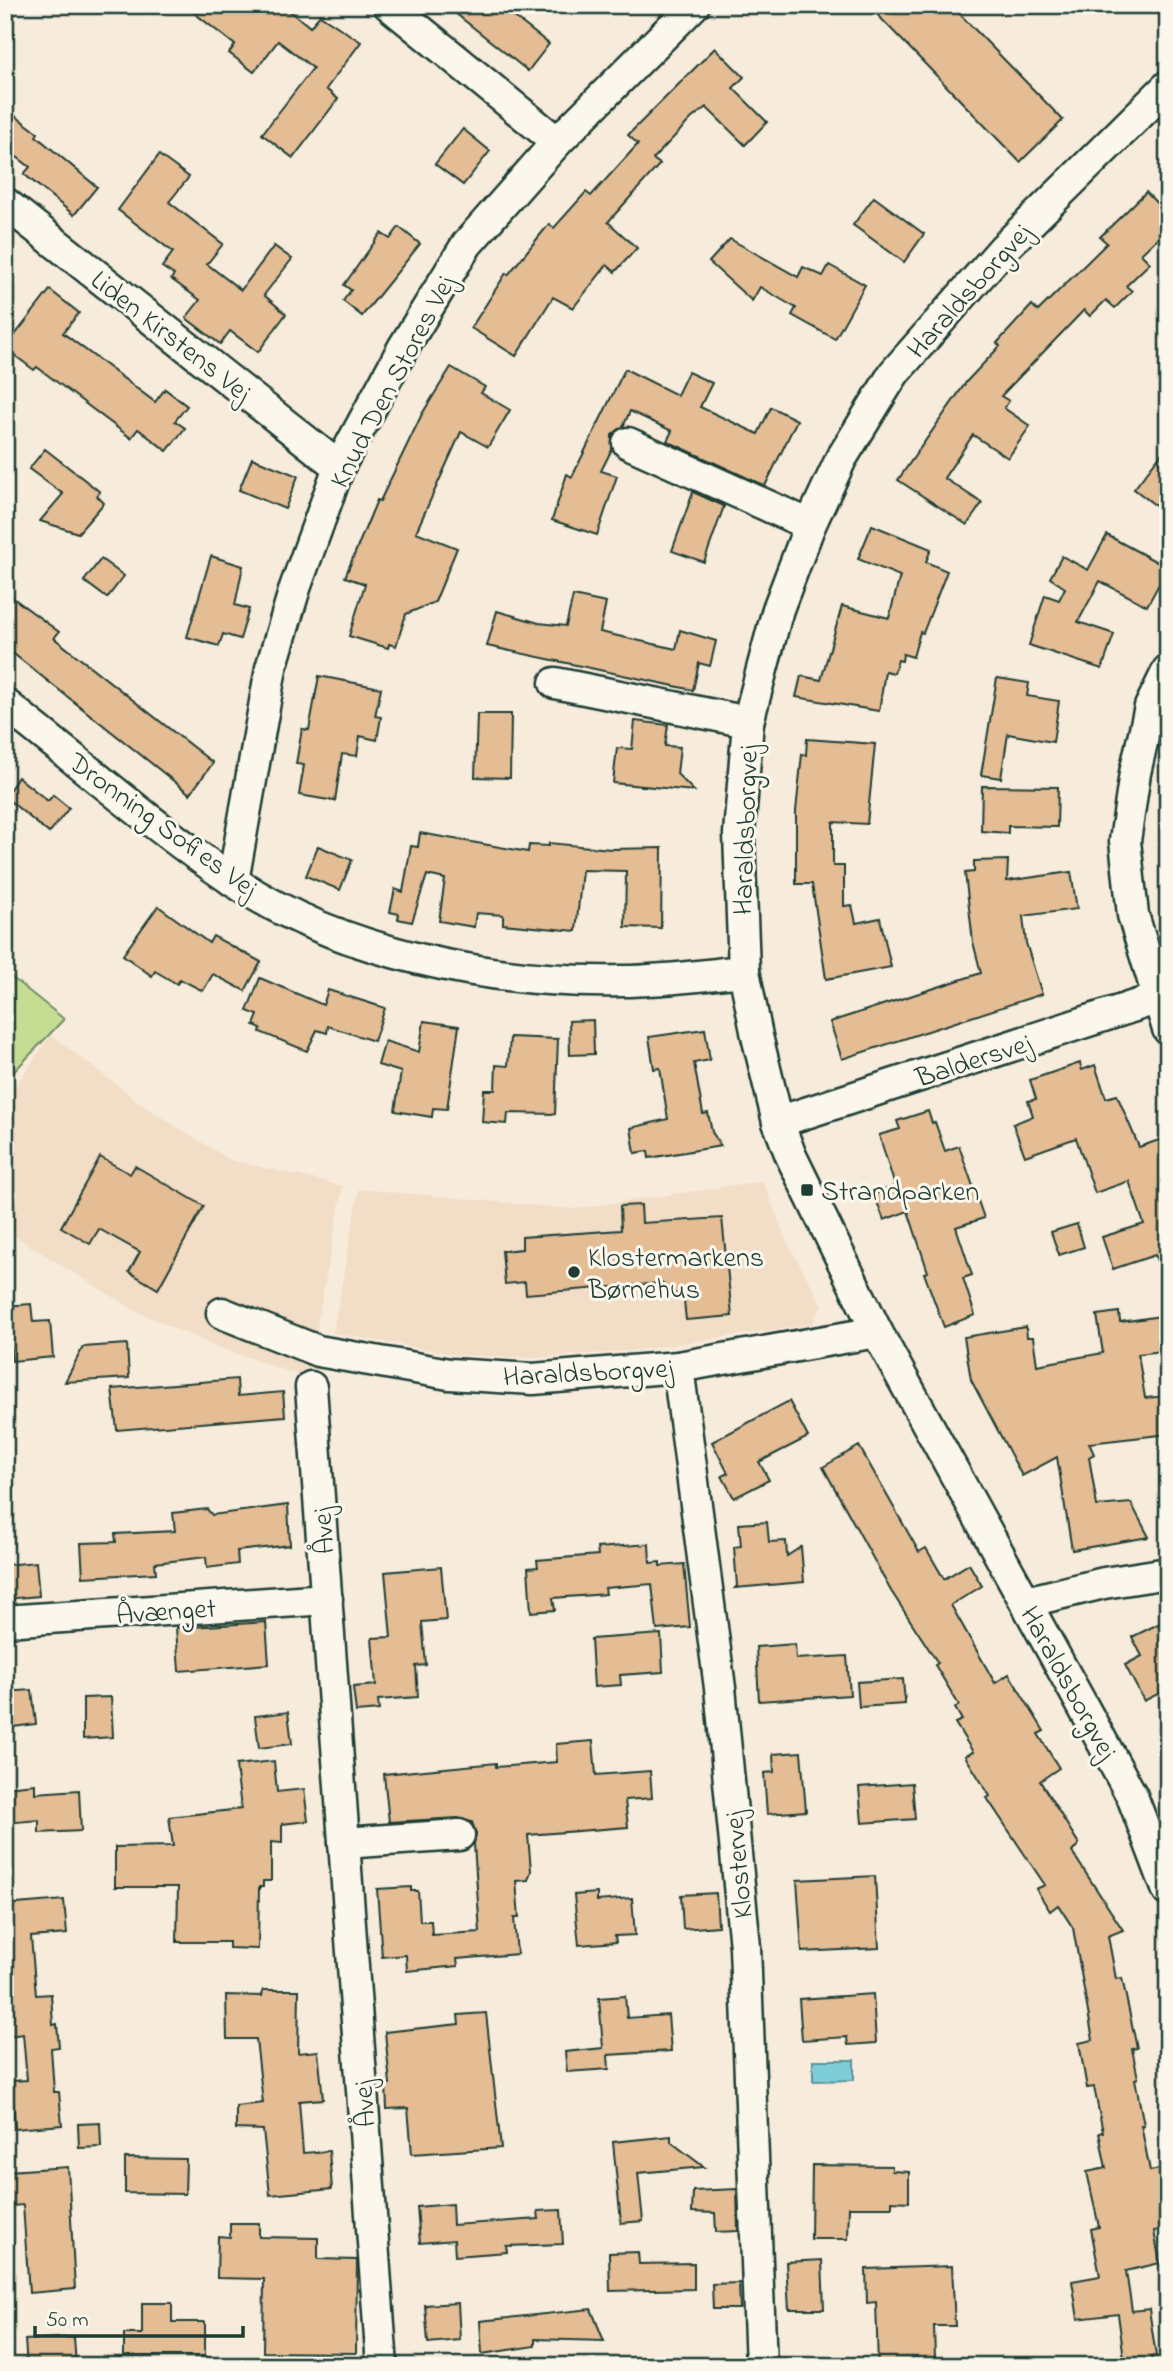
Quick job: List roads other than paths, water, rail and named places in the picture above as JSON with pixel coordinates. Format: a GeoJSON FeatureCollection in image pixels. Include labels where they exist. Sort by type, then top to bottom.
{"type":"FeatureCollection","features":[{"type":"Feature","properties":{"kind":"street"},"geometry":{"type":"LineString","coordinates":[[389,5],[557,142]]}},
{"type":"Feature","properties":{"kind":"street","name":"Knud Den Stores Vej"},"geometry":{"type":"LineString","coordinates":[[233,881],[271,668],[295,588],[339,467],[403,348],[467,244],[557,142],[694,5]]}},
{"type":"Feature","properties":{"kind":"street","name":"Haraldsborgvej"},"geometry":{"type":"LineString","coordinates":[[1168,86],[1003,249],[894,373],[841,459],[810,526],[778,609],[748,722],[739,834],[744,971],[778,1122],[802,1179],[877,1332],[1132,1796],[1168,1891]]}},
{"type":"Feature","properties":{"kind":"street","name":"Liden Kirstens Vej"},"geometry":{"type":"LineString","coordinates":[[5,203],[339,467]]}},
{"type":"Feature","properties":{"kind":"street"},"geometry":{"type":"LineString","coordinates":[[628,443],[810,526]]}},
{"type":"Feature","properties":{"kind":"street"},"geometry":{"type":"LineString","coordinates":[[1168,670],[1150,707],[1135,773],[1125,841],[1133,915],[1163,997],[1168,1029]]}},
{"type":"Feature","properties":{"kind":"street","name":"Haraldsborgvej"},"geometry":{"type":"LineString","coordinates":[[555,683],[748,722]]}},
{"type":"Feature","properties":{"kind":"street","name":"Dronning Sofies Vej"},"geometry":{"type":"LineString","coordinates":[[5,704],[233,881],[335,933],[432,963],[524,978],[623,981],[744,971]]}},
{"type":"Feature","properties":{"kind":"street","name":"Baldersvej"},"geometry":{"type":"LineString","coordinates":[[778,1122],[1163,997]]}},
{"type":"Feature","properties":{"kind":"street","name":"Haraldsborgvej"},"geometry":{"type":"LineString","coordinates":[[222,1313],[318,1351],[449,1374],[533,1379],[678,1367],[877,1332]]}},
{"type":"Feature","properties":{"kind":"street","name":"Klostervej"},"geometry":{"type":"LineString","coordinates":[[678,1367],[720,1688],[745,1947],[761,2366]]}},
{"type":"Feature","properties":{"kind":"street","name":"Åvej"},"geometry":{"type":"LineString","coordinates":[[311,1387],[382,2366]]}},
{"type":"Feature","properties":{"kind":"street"},"geometry":{"type":"LineString","coordinates":[[1026,1602],[1104,1583],[1168,1573]]}},
{"type":"Feature","properties":{"kind":"street","name":"Åvænget"},"geometry":{"type":"LineString","coordinates":[[5,1620],[327,1599]]}},
{"type":"Feature","properties":{"kind":"street"},"geometry":{"type":"LineString","coordinates":[[344,1843],[459,1835]]}},
{"type":"Feature","properties":{"kind":"water"},"geometry":{"type":"Polygon","coordinates":[[[813,2060],[854,2060],[854,2080],[813,2081],[813,2060]]]}},
{"type":"Feature","properties":{"kind":"place","name":"Strandparken"},"geometry":{"type":"Point","coordinates":[807,1190]}},
{"type":"Feature","properties":{"kind":"place","name":"Klostermarkens Børnehus"},"geometry":{"type":"Point","coordinates":[574,1272]}}]}
